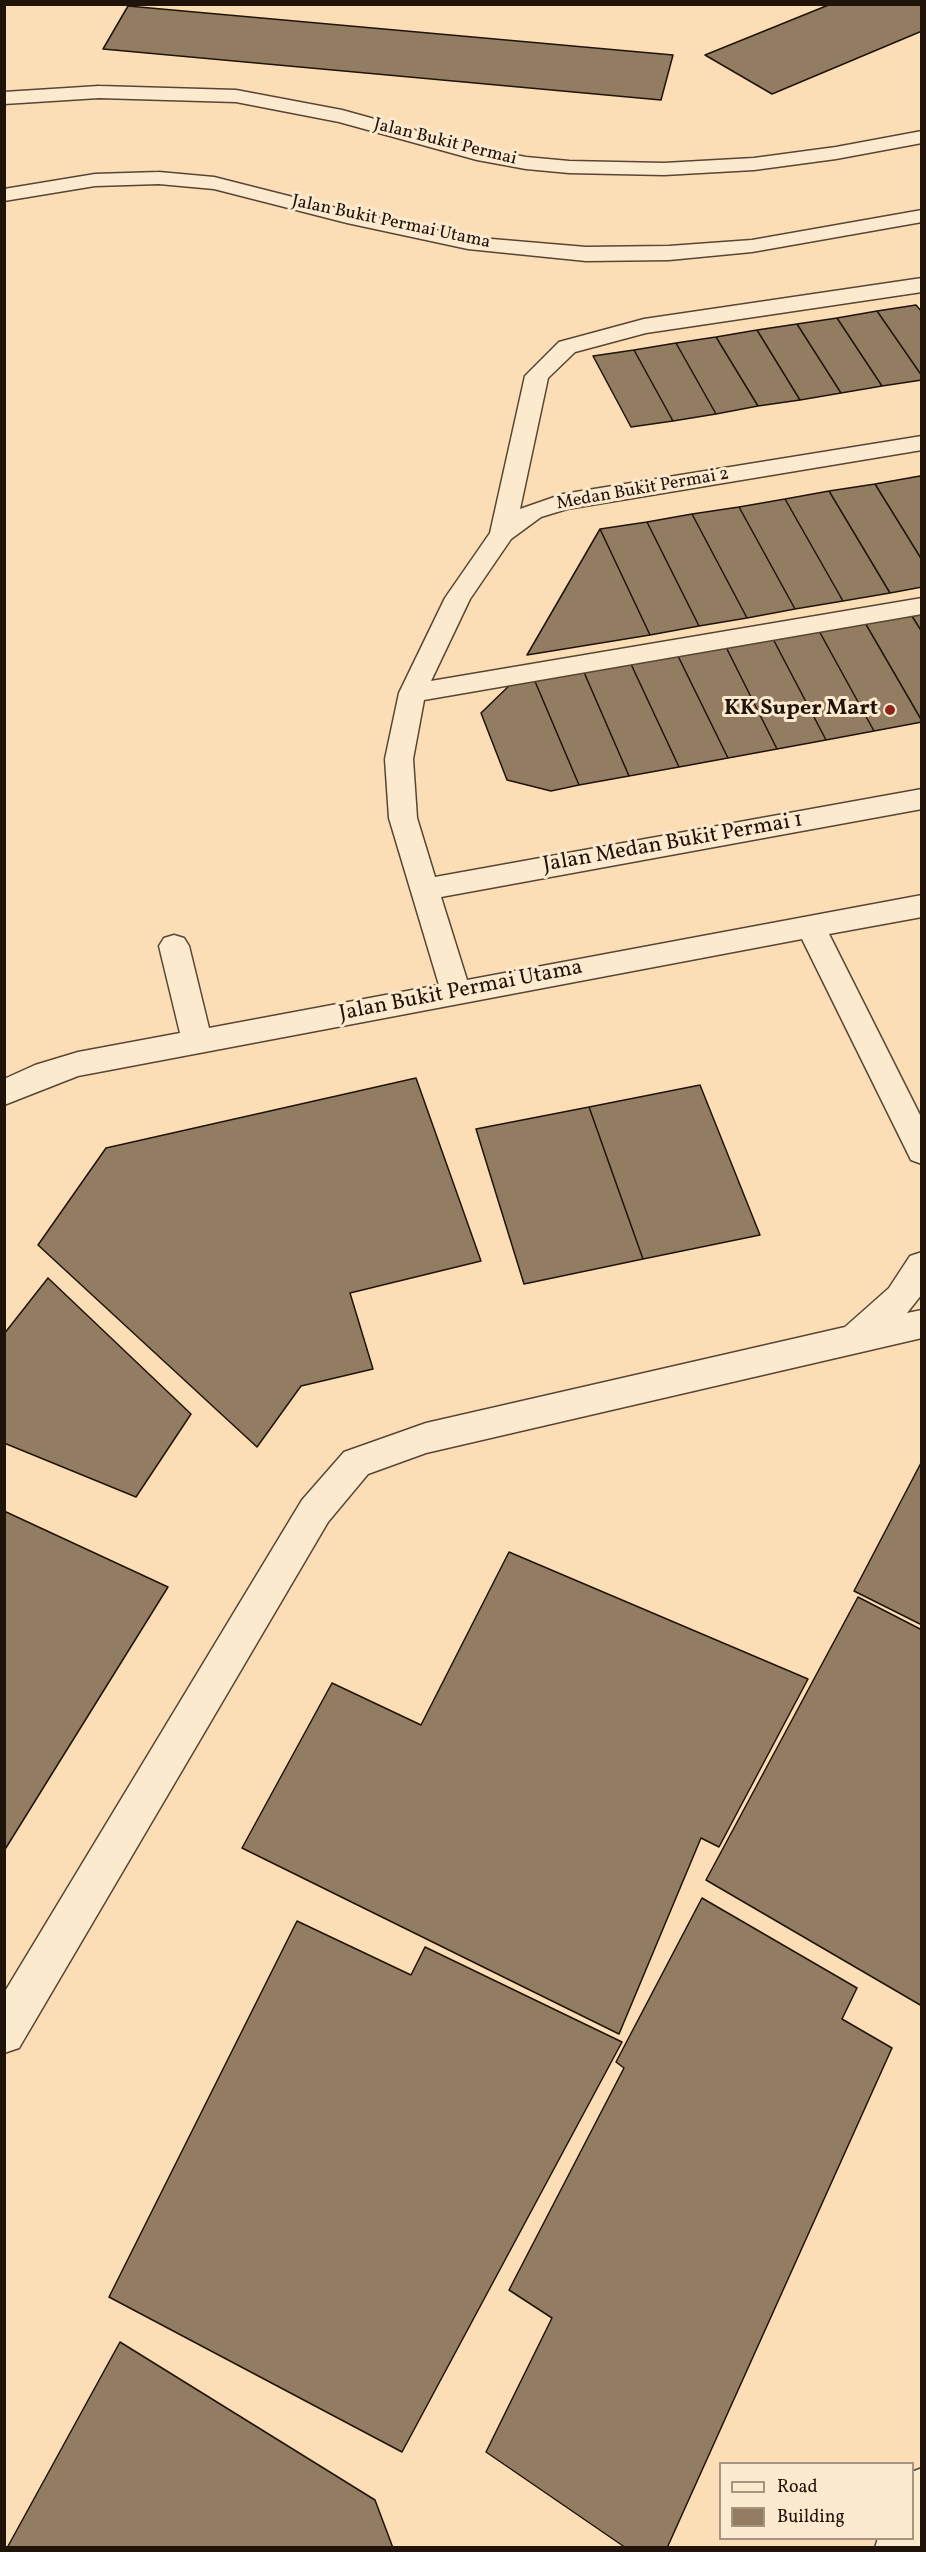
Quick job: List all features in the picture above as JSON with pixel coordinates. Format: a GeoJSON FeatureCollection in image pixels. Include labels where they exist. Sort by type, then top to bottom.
{"type":"FeatureCollection","features":[{"type":"Feature","properties":{"kind":"street","name":"Jalan Bukit Permai"},"geometry":{"type":"LineString","coordinates":[[4,98],[99,92],[236,96],[342,116],[477,154],[569,168],[664,169],[754,164],[846,151],[921,137]]}},
{"type":"Feature","properties":{"kind":"street","name":"Jalan Bukit Permai Utama"},"geometry":{"type":"LineString","coordinates":[[4,195],[94,180],[159,178],[214,183],[346,217],[468,243],[586,254],[669,253],[752,246],[921,216]]}},
{"type":"Feature","properties":{"kind":"street"},"geometry":{"type":"LineString","coordinates":[[502,533],[537,376],[567,347],[644,326],[921,285]]}},
{"type":"Feature","properties":{"kind":"street","name":"Medan Bukit Permai 2"},"geometry":{"type":"LineString","coordinates":[[456,992],[404,818],[399,759],[412,693],[458,598],[502,533],[532,512],[563,502],[921,443]]}},
{"type":"Feature","properties":{"kind":"street"},"geometry":{"type":"LineString","coordinates":[[412,693],[921,606]]}},
{"type":"Feature","properties":{"kind":"street","name":"Jalan Medan Bukit Permai 1"},"geometry":{"type":"LineString","coordinates":[[425,889],[921,799]]}},
{"type":"Feature","properties":{"kind":"street","name":"Jalan Bukit Permai Utama"},"geometry":{"type":"LineString","coordinates":[[4,1094],[46,1074],[78,1064],[921,906]]}},
{"type":"Feature","properties":{"kind":"street"},"geometry":{"type":"LineString","coordinates":[[811,928],[921,1151]]}},
{"type":"Feature","properties":{"kind":"street"},"geometry":{"type":"LineString","coordinates":[[174,946],[197,1041]]}},
{"type":"Feature","properties":{"kind":"street"},"geometry":{"type":"LineString","coordinates":[[855,1338],[901,1298],[921,1266]]}},
{"type":"Feature","properties":{"kind":"street"},"geometry":{"type":"LineString","coordinates":[[4,2033],[315,1511],[356,1463],[426,1438],[921,1324]]}},
{"type":"Feature","properties":{"kind":"street"},"geometry":{"type":"LineString","coordinates":[[914,2508],[921,2491]]}},
{"type":"Feature","properties":{"kind":"building"},"geometry":{"type":"Polygon","coordinates":[[[831,4],[922,4],[922,31],[772,94],[705,55],[831,4]]]}},
{"type":"Feature","properties":{"kind":"building"},"geometry":{"type":"Polygon","coordinates":[[[128,6],[673,55],[661,100],[103,49],[128,6]]]}},
{"type":"Feature","properties":{"kind":"building"},"geometry":{"type":"Polygon","coordinates":[[[916,305],[922,312],[922,376],[877,311],[916,305]]]}},
{"type":"Feature","properties":{"kind":"building"},"geometry":{"type":"Polygon","coordinates":[[[877,311],[922,376],[922,380],[882,386],[837,318],[877,311]]]}},
{"type":"Feature","properties":{"kind":"building"},"geometry":{"type":"Polygon","coordinates":[[[837,318],[882,386],[841,393],[797,324],[837,318]]]}},
{"type":"Feature","properties":{"kind":"building"},"geometry":{"type":"Polygon","coordinates":[[[797,324],[841,393],[800,400],[757,330],[797,324]]]}},
{"type":"Feature","properties":{"kind":"building"},"geometry":{"type":"Polygon","coordinates":[[[757,330],[800,400],[758,406],[716,337],[757,330]]]}},
{"type":"Feature","properties":{"kind":"building"},"geometry":{"type":"Polygon","coordinates":[[[716,337],[758,406],[716,414],[676,343],[716,337]]]}},
{"type":"Feature","properties":{"kind":"building"},"geometry":{"type":"Polygon","coordinates":[[[676,343],[716,414],[673,421],[634,350],[676,343]]]}},
{"type":"Feature","properties":{"kind":"building"},"geometry":{"type":"Polygon","coordinates":[[[634,350],[673,421],[631,427],[593,356],[634,350]]]}},
{"type":"Feature","properties":{"kind":"building"},"geometry":{"type":"Polygon","coordinates":[[[920,476],[922,479],[922,560],[875,484],[920,476]]]}},
{"type":"Feature","properties":{"kind":"building"},"geometry":{"type":"Polygon","coordinates":[[[875,484],[922,560],[922,587],[890,593],[829,491],[875,484]]]}},
{"type":"Feature","properties":{"kind":"building"},"geometry":{"type":"Polygon","coordinates":[[[829,491],[890,593],[843,601],[785,499],[829,491]]]}},
{"type":"Feature","properties":{"kind":"building"},"geometry":{"type":"Polygon","coordinates":[[[785,499],[843,601],[795,609],[739,507],[785,499]]]}},
{"type":"Feature","properties":{"kind":"building"},"geometry":{"type":"Polygon","coordinates":[[[739,507],[795,609],[747,618],[692,514],[739,507]]]}},
{"type":"Feature","properties":{"kind":"building"},"geometry":{"type":"Polygon","coordinates":[[[692,514],[747,618],[699,626],[647,522],[692,514]]]}},
{"type":"Feature","properties":{"kind":"building"},"geometry":{"type":"Polygon","coordinates":[[[647,522],[699,626],[650,635],[600,529],[647,522]]]}},
{"type":"Feature","properties":{"kind":"building"},"geometry":{"type":"Polygon","coordinates":[[[600,529],[650,635],[527,655],[600,529]]]}},
{"type":"Feature","properties":{"kind":"building"},"geometry":{"type":"Polygon","coordinates":[[[922,611],[922,632],[910,613],[922,611]]]}},
{"type":"Feature","properties":{"kind":"building"},"geometry":{"type":"Polygon","coordinates":[[[910,613],[922,632],[922,721],[864,621],[910,613]]]}},
{"type":"Feature","properties":{"kind":"building"},"geometry":{"type":"Polygon","coordinates":[[[864,621],[922,722],[874,731],[818,629],[864,621]]]}},
{"type":"Feature","properties":{"kind":"building"},"geometry":{"type":"Polygon","coordinates":[[[818,629],[874,731],[826,740],[772,637],[818,629]]]}},
{"type":"Feature","properties":{"kind":"building"},"geometry":{"type":"Polygon","coordinates":[[[772,637],[826,740],[777,749],[725,645],[772,637]]]}},
{"type":"Feature","properties":{"kind":"building"},"geometry":{"type":"Polygon","coordinates":[[[725,645],[777,749],[728,758],[677,654],[725,645]]]}},
{"type":"Feature","properties":{"kind":"building"},"geometry":{"type":"Polygon","coordinates":[[[677,654],[728,758],[679,767],[630,662],[677,654]]]}},
{"type":"Feature","properties":{"kind":"building"},"geometry":{"type":"Polygon","coordinates":[[[630,662],[679,767],[629,776],[583,670],[630,662]]]}},
{"type":"Feature","properties":{"kind":"building"},"geometry":{"type":"Polygon","coordinates":[[[583,670],[629,776],[579,785],[534,679],[583,670]]]}},
{"type":"Feature","properties":{"kind":"building"},"geometry":{"type":"Polygon","coordinates":[[[534,679],[579,785],[551,791],[507,780],[481,713],[513,682],[534,679]]]}},
{"type":"Feature","properties":{"kind":"building"},"geometry":{"type":"Polygon","coordinates":[[[416,1078],[481,1261],[350,1293],[373,1369],[301,1386],[257,1447],[38,1245],[106,1148],[416,1078]]]}},
{"type":"Feature","properties":{"kind":"building"},"geometry":{"type":"Polygon","coordinates":[[[700,1085],[760,1235],[643,1259],[589,1107],[700,1085]]]}},
{"type":"Feature","properties":{"kind":"building"},"geometry":{"type":"Polygon","coordinates":[[[589,1107],[643,1259],[524,1284],[476,1129],[589,1107]]]}},
{"type":"Feature","properties":{"kind":"building"},"geometry":{"type":"Polygon","coordinates":[[[48,1278],[191,1414],[136,1497],[4,1443],[4,1334],[48,1278]]]}},
{"type":"Feature","properties":{"kind":"building"},"geometry":{"type":"Polygon","coordinates":[[[922,1461],[922,1625],[854,1591],[922,1461]]]}},
{"type":"Feature","properties":{"kind":"building"},"geometry":{"type":"Polygon","coordinates":[[[4,1511],[168,1587],[4,1851],[4,1511]]]}},
{"type":"Feature","properties":{"kind":"building"},"geometry":{"type":"Polygon","coordinates":[[[509,1552],[808,1679],[719,1847],[701,1838],[619,2034],[242,1848],[332,1683],[421,1725],[509,1552]]]}},
{"type":"Feature","properties":{"kind":"building"},"geometry":{"type":"Polygon","coordinates":[[[858,1597],[922,1630],[922,2006],[706,1880],[858,1597]]]}},
{"type":"Feature","properties":{"kind":"building"},"geometry":{"type":"Polygon","coordinates":[[[702,1898],[857,1988],[842,2019],[892,2048],[667,2548],[626,2548],[486,2452],[552,2318],[509,2290],[624,2068],[616,2062],[702,1898]]]}},
{"type":"Feature","properties":{"kind":"building"},"geometry":{"type":"Polygon","coordinates":[[[297,1921],[411,1975],[425,1947],[622,2042],[402,2452],[109,2297],[297,1921]]]}},
{"type":"Feature","properties":{"kind":"building"},"geometry":{"type":"Polygon","coordinates":[[[120,2342],[375,2500],[393,2548],[7,2548],[120,2342]]]}},
{"type":"Feature","properties":{"kind":"place","name":"KK Super Mart"},"geometry":{"type":"Point","coordinates":[890,710]}}]}
